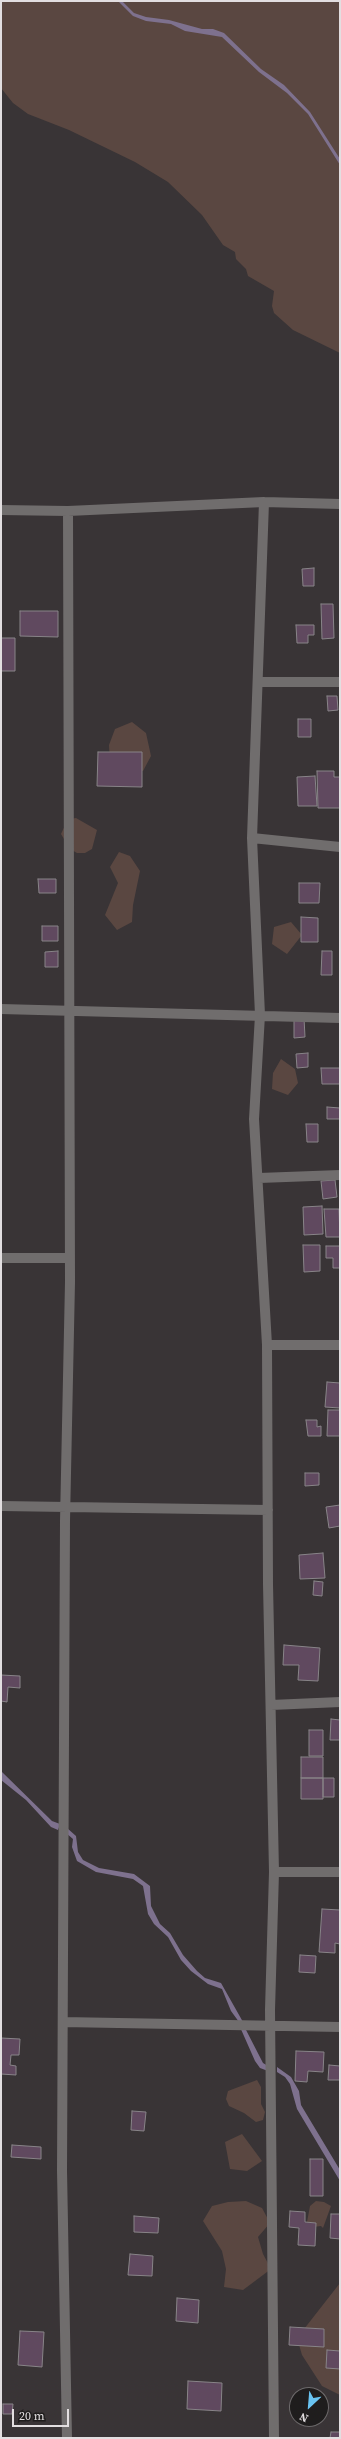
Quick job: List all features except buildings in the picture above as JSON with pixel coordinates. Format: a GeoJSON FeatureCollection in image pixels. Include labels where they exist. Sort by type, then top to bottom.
{"type":"FeatureCollection","features":[{"type":"Feature","properties":{"kind":"street"},"geometry":{"type":"LineString","coordinates":[[264,502],[252,838],[260,1015],[254,1119],[259,1178],[268,1345],[268,1510],[274,1872],[271,2026],[274,2438]]}},
{"type":"Feature","properties":{"kind":"street"},"geometry":{"type":"LineString","coordinates":[[1,510],[68,510],[264,502],[340,504]]}},
{"type":"Feature","properties":{"kind":"street"},"geometry":{"type":"LineString","coordinates":[[67,2438],[62,2170],[65,1507],[70,1258],[68,510]]}},
{"type":"Feature","properties":{"kind":"street"},"geometry":{"type":"LineString","coordinates":[[258,682],[340,682]]}},
{"type":"Feature","properties":{"kind":"street"},"geometry":{"type":"LineString","coordinates":[[252,838],[340,847]]}},
{"type":"Feature","properties":{"kind":"street"},"geometry":{"type":"LineString","coordinates":[[1,1009],[340,1018]]}},
{"type":"Feature","properties":{"kind":"street"},"geometry":{"type":"LineString","coordinates":[[259,1178],[340,1175]]}},
{"type":"Feature","properties":{"kind":"street"},"geometry":{"type":"LineString","coordinates":[[1,1258],[70,1258]]}},
{"type":"Feature","properties":{"kind":"street"},"geometry":{"type":"LineString","coordinates":[[268,1345],[340,1345]]}},
{"type":"Feature","properties":{"kind":"street"},"geometry":{"type":"LineString","coordinates":[[1,1506],[268,1510]]}},
{"type":"Feature","properties":{"kind":"street"},"geometry":{"type":"LineString","coordinates":[[271,1705],[340,1702]]}},
{"type":"Feature","properties":{"kind":"street"},"geometry":{"type":"LineString","coordinates":[[274,1872],[340,1872]]}},
{"type":"Feature","properties":{"kind":"street"},"geometry":{"type":"LineString","coordinates":[[63,2022],[340,2027]]}},
{"type":"Feature","properties":{"kind":"shaded area"},"geometry":{"type":"Polygon","coordinates":[[[1,1],[340,1],[340,353],[293,330],[274,313],[272,306],[274,291],[248,276],[246,269],[236,259],[235,252],[223,245],[202,215],[168,182],[135,162],[69,130],[28,114],[13,103],[1,88],[1,1]]]}},
{"type":"Feature","properties":{"kind":"shaded area"},"geometry":{"type":"Polygon","coordinates":[[[118,1],[122,1],[134,13],[146,17],[169,20],[202,29],[213,29],[224,33],[261,69],[284,85],[310,112],[340,159],[340,165],[308,114],[287,93],[259,72],[222,37],[185,31],[171,24],[146,21],[133,16],[118,1]]]}},
{"type":"Feature","properties":{"kind":"shaded area"},"geometry":{"type":"Polygon","coordinates":[[[132,722],[146,733],[151,756],[143,771],[125,774],[110,763],[109,745],[115,729],[132,722]]]}},
{"type":"Feature","properties":{"kind":"shaded area"},"geometry":{"type":"Polygon","coordinates":[[[76,818],[97,830],[92,849],[85,853],[77,853],[70,849],[61,834],[68,819],[76,818]]]}},
{"type":"Feature","properties":{"kind":"shaded area"},"geometry":{"type":"Polygon","coordinates":[[[119,852],[130,856],[140,871],[133,905],[132,922],[117,930],[105,915],[118,883],[110,867],[119,852]]]}},
{"type":"Feature","properties":{"kind":"shaded area"},"geometry":{"type":"Polygon","coordinates":[[[291,922],[302,935],[287,954],[272,944],[274,927],[291,922]]]}},
{"type":"Feature","properties":{"kind":"shaded area"},"geometry":{"type":"Polygon","coordinates":[[[281,1059],[295,1069],[298,1083],[288,1095],[272,1089],[273,1073],[281,1059]]]}},
{"type":"Feature","properties":{"kind":"shaded area"},"geometry":{"type":"Polygon","coordinates":[[[1,1771],[52,1821],[60,1824],[58,1830],[51,1827],[26,1800],[1,1780],[1,1771]]]}},
{"type":"Feature","properties":{"kind":"shaded area"},"geometry":{"type":"Polygon","coordinates":[[[67,1828],[76,1836],[78,1852],[83,1860],[99,1868],[134,1874],[150,1886],[151,1906],[160,1924],[170,1933],[183,1955],[197,1971],[205,1978],[221,1983],[243,2022],[239,2022],[231,2011],[222,1989],[208,1984],[191,1971],[181,1960],[168,1937],[154,1924],[148,1914],[143,1886],[133,1879],[96,1872],[77,1861],[72,1847],[73,1839],[66,1833],[67,1828]]]}},
{"type":"Feature","properties":{"kind":"shaded area"},"geometry":{"type":"Polygon","coordinates":[[[240,2027],[245,2028],[263,2063],[268,2066],[268,2071],[260,2068],[255,2061],[240,2027]]]}},
{"type":"Feature","properties":{"kind":"shaded area"},"geometry":{"type":"Polygon","coordinates":[[[277,2067],[291,2077],[299,2091],[301,2105],[340,2170],[340,2181],[297,2109],[290,2084],[285,2077],[277,2072],[277,2067]]]}},
{"type":"Feature","properties":{"kind":"shaded area"},"geometry":{"type":"Polygon","coordinates":[[[257,2080],[261,2087],[261,2104],[265,2112],[263,2120],[256,2122],[244,2113],[229,2106],[226,2099],[228,2091],[257,2080]]]}},
{"type":"Feature","properties":{"kind":"shaded area"},"geometry":{"type":"Polygon","coordinates":[[[242,2134],[262,2161],[247,2171],[230,2169],[225,2142],[242,2134]]]}},
{"type":"Feature","properties":{"kind":"shaded area"},"geometry":{"type":"Polygon","coordinates":[[[246,2201],[262,2208],[270,2223],[258,2237],[263,2254],[271,2269],[243,2290],[224,2287],[226,2269],[222,2251],[203,2221],[212,2206],[228,2202],[246,2201]]]}},
{"type":"Feature","properties":{"kind":"shaded area"},"geometry":{"type":"Polygon","coordinates":[[[316,2201],[324,2202],[331,2206],[323,2228],[321,2226],[313,2227],[307,2222],[310,2206],[316,2201]]]}},
{"type":"Feature","properties":{"kind":"shaded area"},"geometry":{"type":"Polygon","coordinates":[[[340,2283],[340,2395],[329,2390],[329,2387],[322,2386],[302,2355],[297,2338],[340,2283]]]}}]}
